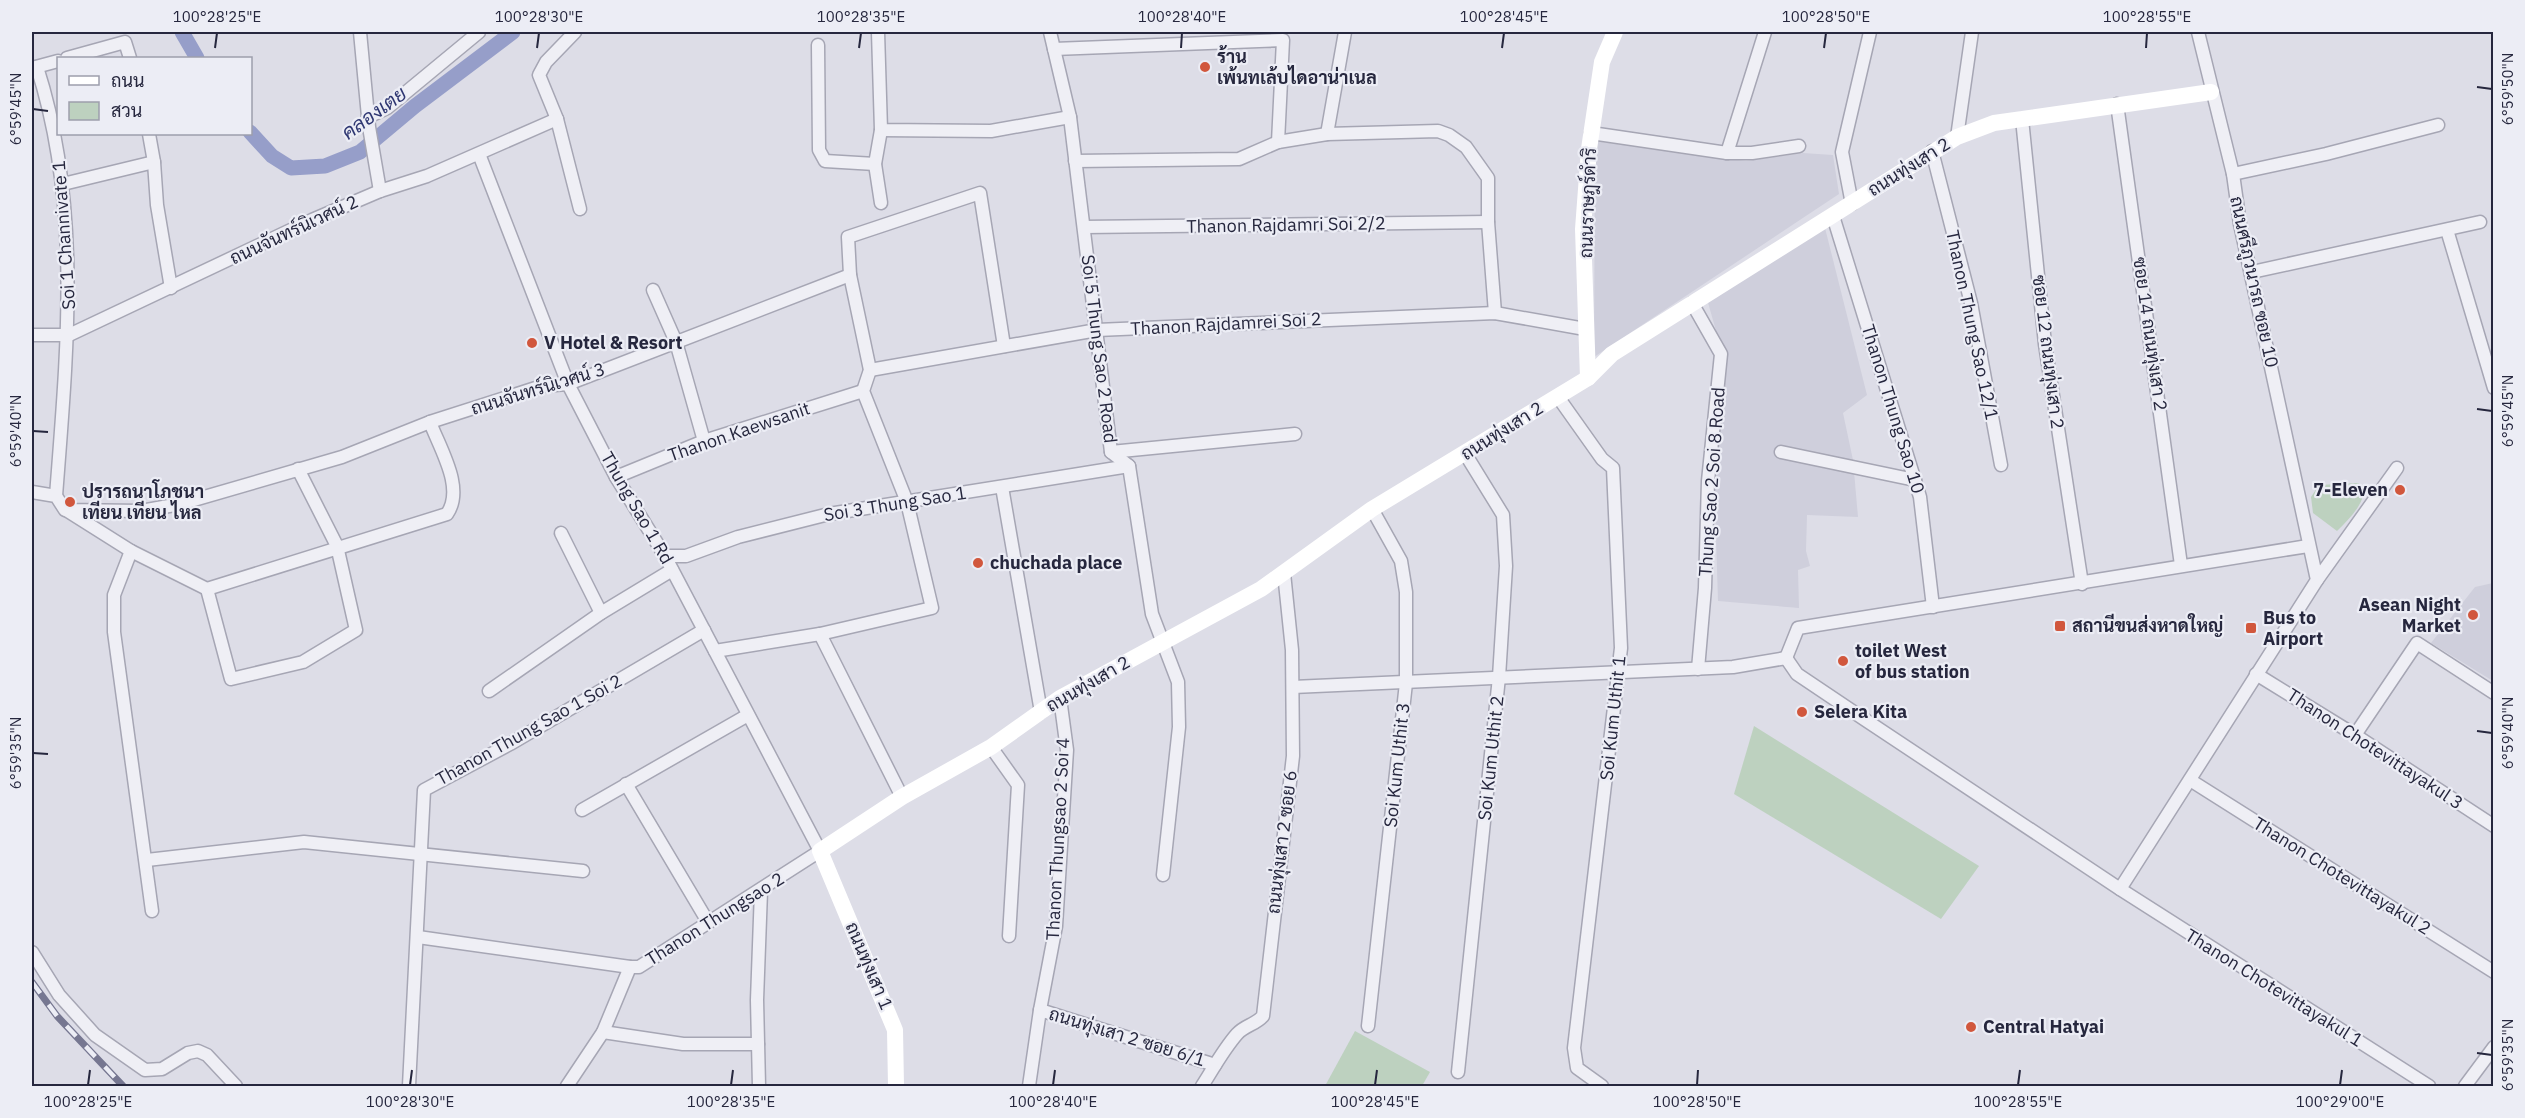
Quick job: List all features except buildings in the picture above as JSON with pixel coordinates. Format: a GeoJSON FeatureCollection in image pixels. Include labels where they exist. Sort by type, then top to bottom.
{"type":"FeatureCollection","features":[{"type":"Feature","properties":{"kind":"street"},"geometry":{"type":"LineString","coordinates":[[360,32],[375,172],[380,191]]}},
{"type":"Feature","properties":{"kind":"street"},"geometry":{"type":"LineString","coordinates":[[575,32],[546,62],[539,75],[557,119],[580,209]]}},
{"type":"Feature","properties":{"kind":"street"},"geometry":{"type":"LineString","coordinates":[[878,32],[881,130],[875,164],[881,203]]}},
{"type":"Feature","properties":{"kind":"street","name":"Soi 5 Thung Sao 2 Road"},"geometry":{"type":"LineString","coordinates":[[1050,32],[1070,117],[1112,452],[1129,466],[1152,614],[1178,682],[1179,727],[1163,875]]}},
{"type":"Feature","properties":{"kind":"street"},"geometry":{"type":"LineString","coordinates":[[1327,134],[1345,32]]}},
{"type":"Feature","properties":{"kind":"street","name":"ถนนราษฎร์ดำริ"},"geometry":{"type":"LineString","coordinates":[[1587,378],[1583,229],[1591,133],[1602,62],[1615,32]]}},
{"type":"Feature","properties":{"kind":"street"},"geometry":{"type":"LineString","coordinates":[[1727,153],[1765,32]]}},
{"type":"Feature","properties":{"kind":"street"},"geometry":{"type":"LineString","coordinates":[[1852,204],[1842,152],[1870,32]]}},
{"type":"Feature","properties":{"kind":"street"},"geometry":{"type":"LineString","coordinates":[[1957,137],[1972,32]]}},
{"type":"Feature","properties":{"kind":"street","name":"ถนนศรีภูวนารถ ซอย 10"},"geometry":{"type":"LineString","coordinates":[[2198,32],[2233,174],[2240,224],[2296,472],[2308,546],[2317,580]]}},
{"type":"Feature","properties":{"kind":"street"},"geometry":{"type":"LineString","coordinates":[[369,122],[472,34]]}},
{"type":"Feature","properties":{"kind":"street"},"geometry":{"type":"LineString","coordinates":[[1054,49],[1283,40],[1278,142]]}},
{"type":"Feature","properties":{"kind":"street"},"geometry":{"type":"LineString","coordinates":[[71,57],[125,42],[130,57]]}},
{"type":"Feature","properties":{"kind":"street"},"geometry":{"type":"LineString","coordinates":[[818,45],[819,150],[825,161],[875,164]]}},
{"type":"Feature","properties":{"kind":"street"},"geometry":{"type":"LineString","coordinates":[[34,68],[57,61]]}},
{"type":"Feature","properties":{"kind":"street","name":"Soi 1 Channivate 1"},"geometry":{"type":"LineString","coordinates":[[34,68],[51,111],[63,184],[69,335],[56,496]]}},
{"type":"Feature","properties":{"kind":"street","name":"ถนนทุ่งเสา 2"},"geometry":{"type":"LineString","coordinates":[[820,851],[902,797],[991,747],[1060,698],[1260,589],[1372,509],[1466,455],[1558,397],[1587,378],[1612,354],[1957,137],[1994,123],[2211,92]]}},
{"type":"Feature","properties":{"kind":"street","name":"ซอย 14 ถนนทุ่งเสา 2"},"geometry":{"type":"LineString","coordinates":[[2117,104],[2181,565]]}},
{"type":"Feature","properties":{"kind":"street"},"geometry":{"type":"LineString","coordinates":[[881,130],[991,131],[1070,117]]}},
{"type":"Feature","properties":{"kind":"street","name":"ถนนจันทร์นิเวศน์ 2"},"geometry":{"type":"LineString","coordinates":[[32,335],[69,335],[312,220],[380,191],[479,154],[557,119]]}},
{"type":"Feature","properties":{"kind":"street","name":"ซอย 12 ถนนทุ่งเสา 2"},"geometry":{"type":"LineString","coordinates":[[2022,119],[2045,344],[2082,584]]}},
{"type":"Feature","properties":{"kind":"street"},"geometry":{"type":"LineString","coordinates":[[2233,174],[2326,154],[2438,125]]}},
{"type":"Feature","properties":{"kind":"street"},"geometry":{"type":"LineString","coordinates":[[1076,161],[1239,159],[1278,142],[1327,134],[1438,131],[1449,135],[1466,147],[1488,178],[1488,222],[1495,313]]}},
{"type":"Feature","properties":{"kind":"street"},"geometry":{"type":"LineString","coordinates":[[1591,133],[1727,153],[1752,153],[1799,146]]}},
{"type":"Feature","properties":{"kind":"street"},"geometry":{"type":"LineString","coordinates":[[149,135],[157,205],[171,288]]}},
{"type":"Feature","properties":{"kind":"street","name":"Thanon Thung Sao 12/1"},"geometry":{"type":"LineString","coordinates":[[1932,151],[1971,303],[2001,465]]}},
{"type":"Feature","properties":{"kind":"street","name":"Thung Sao 1 Rd"},"geometry":{"type":"LineString","coordinates":[[479,154],[568,384],[616,477],[665,556],[820,851]]}},
{"type":"Feature","properties":{"kind":"street"},"geometry":{"type":"LineString","coordinates":[[63,184],[154,162]]}},
{"type":"Feature","properties":{"kind":"street"},"geometry":{"type":"LineString","coordinates":[[715,651],[820,634],[898,614],[933,608],[907,502],[863,391],[870,370],[850,275],[848,237],[980,193],[1005,346]]}},
{"type":"Feature","properties":{"kind":"street","name":"Thanon Thung Sao 10"},"geometry":{"type":"LineString","coordinates":[[1833,216],[1920,497],[1933,607]]}},
{"type":"Feature","properties":{"kind":"street","name":"Thanon Rajdamri Soi 2/2"},"geometry":{"type":"LineString","coordinates":[[1084,227],[1488,222]]}},
{"type":"Feature","properties":{"kind":"street"},"geometry":{"type":"LineString","coordinates":[[2252,272],[2480,222]]}},
{"type":"Feature","properties":{"kind":"street"},"geometry":{"type":"LineString","coordinates":[[2446,230],[2493,388]]}},
{"type":"Feature","properties":{"kind":"street","name":"ถนนจันทร์นิเวศน์ 3"},"geometry":{"type":"LineString","coordinates":[[65,510],[141,511],[180,504],[342,457],[430,422],[542,386],[568,384],[850,275]]}},
{"type":"Feature","properties":{"kind":"street"},"geometry":{"type":"LineString","coordinates":[[653,290],[676,342],[704,441]]}},
{"type":"Feature","properties":{"kind":"street","name":"Thung Sao 2 Soi 8 Road"},"geometry":{"type":"LineString","coordinates":[[1692,303],[1721,354],[1708,481],[1705,588],[1698,669]]}},
{"type":"Feature","properties":{"kind":"street","name":"Thanon Rajdamrei Soi 2"},"geometry":{"type":"LineString","coordinates":[[870,370],[1096,330],[1495,313],[1585,329]]}},
{"type":"Feature","properties":{"kind":"street","name":"Thanon Kaewsanit"},"geometry":{"type":"LineString","coordinates":[[616,477],[704,441],[863,391]]}},
{"type":"Feature","properties":{"kind":"street","name":"Soi Kum Uthit 1"},"geometry":{"type":"LineString","coordinates":[[1558,397],[1602,459],[1613,468],[1621,648],[1574,1048],[1577,1068],[1602,1086]]}},
{"type":"Feature","properties":{"kind":"street"},"geometry":{"type":"LineString","coordinates":[[32,492],[56,496],[65,510],[131,551],[207,589],[337,546],[447,514],[453,506],[455,489],[430,422]]}},
{"type":"Feature","properties":{"kind":"street"},"geometry":{"type":"LineString","coordinates":[[1112,452],[1295,434]]}},
{"type":"Feature","properties":{"kind":"street"},"geometry":{"type":"LineString","coordinates":[[1781,453],[1915,480]]}},
{"type":"Feature","properties":{"kind":"street","name":"Soi Kum Uthit 2"},"geometry":{"type":"LineString","coordinates":[[1458,1072],[1499,677],[1506,566],[1503,515],[1466,455]]}},
{"type":"Feature","properties":{"kind":"street","name":"Soi 3 Thung Sao 1"},"geometry":{"type":"LineString","coordinates":[[665,556],[686,556],[738,537],[829,514],[1129,466]]}},
{"type":"Feature","properties":{"kind":"street"},"geometry":{"type":"LineString","coordinates":[[2120,889],[2317,580],[2397,468]]}},
{"type":"Feature","properties":{"kind":"street"},"geometry":{"type":"LineString","coordinates":[[207,589],[231,680],[303,662],[356,630],[337,546],[298,469]]}},
{"type":"Feature","properties":{"kind":"street"},"geometry":{"type":"LineString","coordinates":[[1002,487],[1041,712]]}},
{"type":"Feature","properties":{"kind":"street","name":"Soi Kum Uthit 3"},"geometry":{"type":"LineString","coordinates":[[1368,1026],[1406,684],[1406,592],[1401,561],[1372,509]]}},
{"type":"Feature","properties":{"kind":"street"},"geometry":{"type":"LineString","coordinates":[[561,533],[601,613]]}},
{"type":"Feature","properties":{"kind":"street"},"geometry":{"type":"LineString","coordinates":[[1293,687],[1406,684],[1499,677],[1617,674],[1733,667],[1786,658],[1798,628],[2308,546]]}},
{"type":"Feature","properties":{"kind":"street"},"geometry":{"type":"LineString","coordinates":[[131,551],[114,595],[114,632],[147,860],[152,911]]}},
{"type":"Feature","properties":{"kind":"street"},"geometry":{"type":"LineString","coordinates":[[489,691],[601,613],[672,570]]}},
{"type":"Feature","properties":{"kind":"street","name":"ถนนทุ่งเสา 2 ซอย 6"},"geometry":{"type":"LineString","coordinates":[[1202,1086],[1237,1034],[1245,1026],[1257,1023],[1263,1016],[1293,756],[1293,687],[1284,573]]}},
{"type":"Feature","properties":{"kind":"street","name":"Thanon Thung Sao 1 Soi 2"},"geometry":{"type":"LineString","coordinates":[[409,1086],[418,937],[423,790],[510,744],[704,630]]}},
{"type":"Feature","properties":{"kind":"street"},"geometry":{"type":"LineString","coordinates":[[820,634],[902,797]]}},
{"type":"Feature","properties":{"kind":"street"},"geometry":{"type":"LineString","coordinates":[[2355,735],[2417,643],[2493,693]]}},
{"type":"Feature","properties":{"kind":"street","name":"Thanon Chotevittayakul 1"},"geometry":{"type":"LineString","coordinates":[[1786,658],[1797,674],[2120,889],[2429,1086]]}},
{"type":"Feature","properties":{"kind":"street","name":"Thanon Chotevittayakul 3"},"geometry":{"type":"LineString","coordinates":[[2256,674],[2355,735],[2493,826]]}},
{"type":"Feature","properties":{"kind":"street","name":"Thanon Thungsao 2 Soi 4"},"geometry":{"type":"LineString","coordinates":[[1029,1086],[1056,926],[1066,750],[1060,698]]}},
{"type":"Feature","properties":{"kind":"street"},"geometry":{"type":"LineString","coordinates":[[582,810],[748,715]]}},
{"type":"Feature","properties":{"kind":"street"},"geometry":{"type":"LineString","coordinates":[[991,747],[1018,785],[1010,936]]}},
{"type":"Feature","properties":{"kind":"street","name":"Thanon Chotevittayakul 2"},"geometry":{"type":"LineString","coordinates":[[2190,780],[2493,972]]}},
{"type":"Feature","properties":{"kind":"street"},"geometry":{"type":"LineString","coordinates":[[627,784],[708,922]]}},
{"type":"Feature","properties":{"kind":"street"},"geometry":{"type":"LineString","coordinates":[[147,860],[304,842],[583,871]]}},
{"type":"Feature","properties":{"kind":"street","name":"Thanon Thungsao 2"},"geometry":{"type":"LineString","coordinates":[[567,1086],[603,1032],[630,967],[639,968],[820,851]]}},
{"type":"Feature","properties":{"kind":"street","name":"ถนนทุ่งเสา 1"},"geometry":{"type":"LineString","coordinates":[[820,851],[895,1030],[896,1086]]}},
{"type":"Feature","properties":{"kind":"street"},"geometry":{"type":"LineString","coordinates":[[759,1086],[760,891]]}},
{"type":"Feature","properties":{"kind":"street"},"geometry":{"type":"LineString","coordinates":[[418,937],[630,967]]}},
{"type":"Feature","properties":{"kind":"street"},"geometry":{"type":"LineString","coordinates":[[32,952],[59,995],[82,1022],[95,1035],[145,1070],[162,1069],[188,1053],[198,1051],[207,1055],[236,1086]]}},
{"type":"Feature","properties":{"kind":"street","name":"ถนนทุ่งเสา 2 ซอย 6/1"},"geometry":{"type":"LineString","coordinates":[[1040,1010],[1215,1065]]}},
{"type":"Feature","properties":{"kind":"street"},"geometry":{"type":"LineString","coordinates":[[603,1032],[683,1044],[758,1044]]}},
{"type":"Feature","properties":{"kind":"street"},"geometry":{"type":"LineString","coordinates":[[2465,1086],[2493,1047]]}},
{"type":"Feature","properties":{"kind":"shaded area"},"geometry":{"type":"Polygon","coordinates":[[[1595,141],[1746,161],[1803,153],[1833,155],[1839,194],[1594,357],[1595,141]]]}},
{"type":"Feature","properties":{"kind":"shaded area"},"geometry":{"type":"Polygon","coordinates":[[[1824,224],[1867,395],[1843,413],[1853,460],[1858,517],[1807,515],[1806,551],[1810,566],[1798,570],[1799,608],[1718,601],[1714,473],[1724,359],[1707,299],[1824,224]]]}},
{"type":"Feature","properties":{"kind":"shaded area","name":"Asean Night Market"},"geometry":{"type":"Polygon","coordinates":[[[2493,583],[2493,681],[2431,643],[2475,587],[2493,583]]]}},
{"type":"Feature","properties":{"kind":"green space"},"geometry":{"type":"Polygon","coordinates":[[[2358,483],[2365,487],[2362,500],[2337,531],[2313,513],[2311,497],[2319,485],[2358,483]]]}},
{"type":"Feature","properties":{"kind":"green space"},"geometry":{"type":"Polygon","coordinates":[[[1754,726],[1979,866],[1941,919],[1734,794],[1754,726]]]}},
{"type":"Feature","properties":{"kind":"green space"},"geometry":{"type":"Polygon","coordinates":[[[1355,1031],[1430,1072],[1422,1086],[1325,1086],[1355,1031]]]}},
{"type":"Feature","properties":{"kind":"waterway","name":"คลองเตย"},"geometry":{"type":"LineString","coordinates":[[182,32],[196,57]]}},
{"type":"Feature","properties":{"kind":"waterway","name":"คลองเตย"},"geometry":{"type":"LineString","coordinates":[[252,134],[272,156],[291,168],[325,166],[360,152],[415,106],[513,32]]}},
{"type":"Feature","properties":{"kind":"railway"},"geometry":{"type":"LineString","coordinates":[[32,982],[57,1016],[123,1086]]}},
{"type":"Feature","properties":{"kind":"place","name":"ร้าน เพ้นทเล้บไดอาน่าเนล"},"geometry":{"type":"Point","coordinates":[1205,67]}},
{"type":"Feature","properties":{"kind":"place","name":"V Hotel & Resort"},"geometry":{"type":"Point","coordinates":[532,343]}},
{"type":"Feature","properties":{"kind":"place","name":"7-Eleven"},"geometry":{"type":"Point","coordinates":[2400,490]}},
{"type":"Feature","properties":{"kind":"place","name":"ปรารถนาโภชนา เทียน เทียน ไหล"},"geometry":{"type":"Point","coordinates":[70,502]}},
{"type":"Feature","properties":{"kind":"place","name":"chuchada place"},"geometry":{"type":"Point","coordinates":[978,563]}},
{"type":"Feature","properties":{"kind":"place","name":"Asean Night Market"},"geometry":{"type":"Point","coordinates":[2473,615]}},
{"type":"Feature","properties":{"kind":"place","name":"สถานีขนส่งหาดใหญ่"},"geometry":{"type":"Point","coordinates":[2060,626]}},
{"type":"Feature","properties":{"kind":"place","name":"Bus to Airport"},"geometry":{"type":"Point","coordinates":[2251,628]}},
{"type":"Feature","properties":{"kind":"place","name":"toilet West of bus station"},"geometry":{"type":"Point","coordinates":[1843,661]}},
{"type":"Feature","properties":{"kind":"place","name":"Selera Kita"},"geometry":{"type":"Point","coordinates":[1802,712]}},
{"type":"Feature","properties":{"kind":"place","name":"Central Hatyai"},"geometry":{"type":"Point","coordinates":[1971,1027]}}]}
